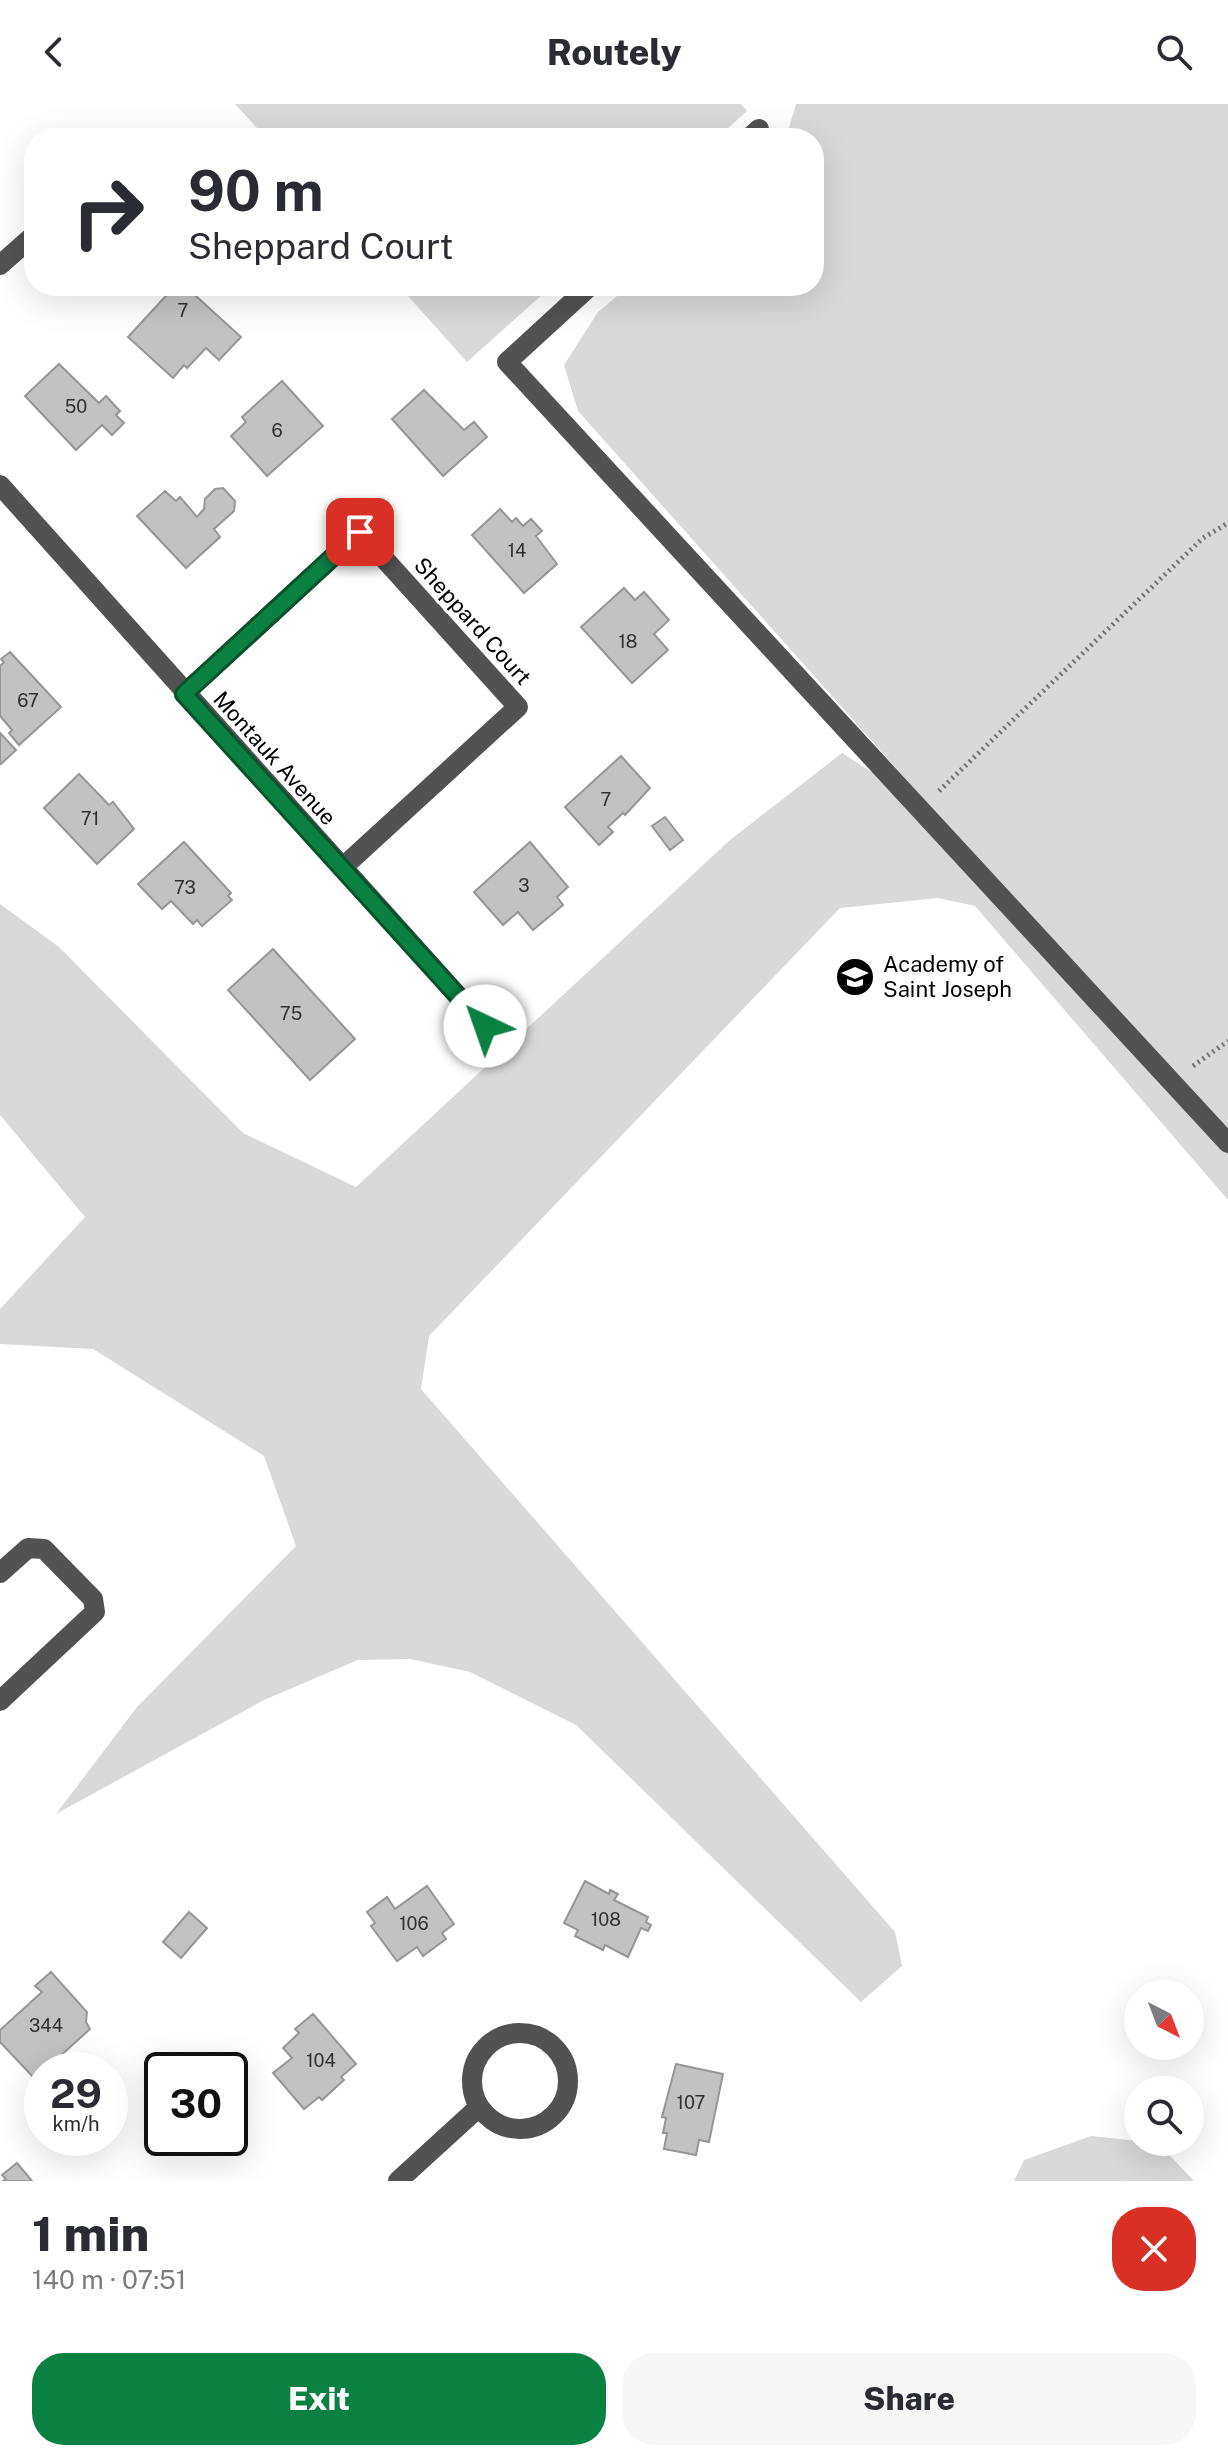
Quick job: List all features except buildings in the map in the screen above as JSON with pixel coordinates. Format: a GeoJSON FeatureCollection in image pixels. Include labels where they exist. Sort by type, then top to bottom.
{"type":"FeatureCollection","features":[{"type":"Feature","properties":{"kind":"street"},"geometry":{"type":"LineString","coordinates":[[0,265],[24,244]]}},
{"type":"Feature","properties":{"kind":"street"},"geometry":{"type":"LineString","coordinates":[[579,296],[507,362],[1228,1143]]}},
{"type":"Feature","properties":{"kind":"street","name":"Montauk Avenue"},"geometry":{"type":"LineString","coordinates":[[0,485],[184,694],[485,1026]]}},
{"type":"Feature","properties":{"kind":"street","name":"Sheppard Court"},"geometry":{"type":"LineString","coordinates":[[184,694],[360,532],[413,590],[518,707],[342,868]]}},
{"type":"Feature","properties":{"kind":"street"},"geometry":{"type":"LineString","coordinates":[[0,1573],[28,1548],[44,1549],[93,1599],[95,1612],[2,1696]]}},
{"type":"Feature","properties":{"kind":"street"},"geometry":{"type":"LineString","coordinates":[[511,2033],[530,2033],[547,2041],[560,2054],[567,2071],[567,2090],[560,2108],[547,2121],[529,2128],[510,2128],[493,2121],[479,2107],[473,2090],[473,2071],[480,2054],[494,2040],[511,2033]]}},
{"type":"Feature","properties":{"kind":"street"},"geometry":{"type":"LineString","coordinates":[[398,2181],[479,2107]]}},
{"type":"Feature","properties":{"kind":"path"},"geometry":{"type":"LineString","coordinates":[[920,809],[1203,538],[1228,523]]}},
{"type":"Feature","properties":{"kind":"path"},"geometry":{"type":"LineString","coordinates":[[1172,1080],[1228,1041]]}},
{"type":"Feature","properties":{"kind":"shaded area"},"geometry":{"type":"Polygon","coordinates":[[[235,104],[741,104],[747,111],[728,128],[257,128],[235,104]]]}},
{"type":"Feature","properties":{"kind":"shaded area"},"geometry":{"type":"Polygon","coordinates":[[[796,104],[1228,104],[1228,1200],[975,906],[938,898],[840,908],[429,1336],[421,1389],[895,1932],[902,1966],[861,2002],[576,1725],[470,1672],[410,1659],[358,1660],[264,1700],[56,1814],[137,1707],[296,1546],[264,1456],[93,1349],[0,1344],[0,1309],[85,1217],[0,1115],[0,904],[59,947],[243,1133],[356,1187],[730,840],[842,753],[937,814],[578,411],[564,365],[598,312],[617,296],[824,296],[824,128],[789,128],[796,104]]]}},
{"type":"Feature","properties":{"kind":"shaded area"},"geometry":{"type":"Polygon","coordinates":[[[408,296],[541,296],[467,362],[408,296]]]}},
{"type":"Feature","properties":{"kind":"shaded area"},"geometry":{"type":"Polygon","coordinates":[[[1091,2136],[1124,2139],[1124,2156],[1170,2156],[1194,2181],[1014,2181],[1024,2160],[1091,2136]]]}},
{"type":"Feature","properties":{"kind":"place","name":"Academy of Saint Joseph"},"geometry":{"type":"Point","coordinates":[855,977]}},
{"type":"Feature","properties":{"kind":"route"},"geometry":{"type":"LineString","coordinates":[[360,532],[184,694],[485,1026]]}}]}
